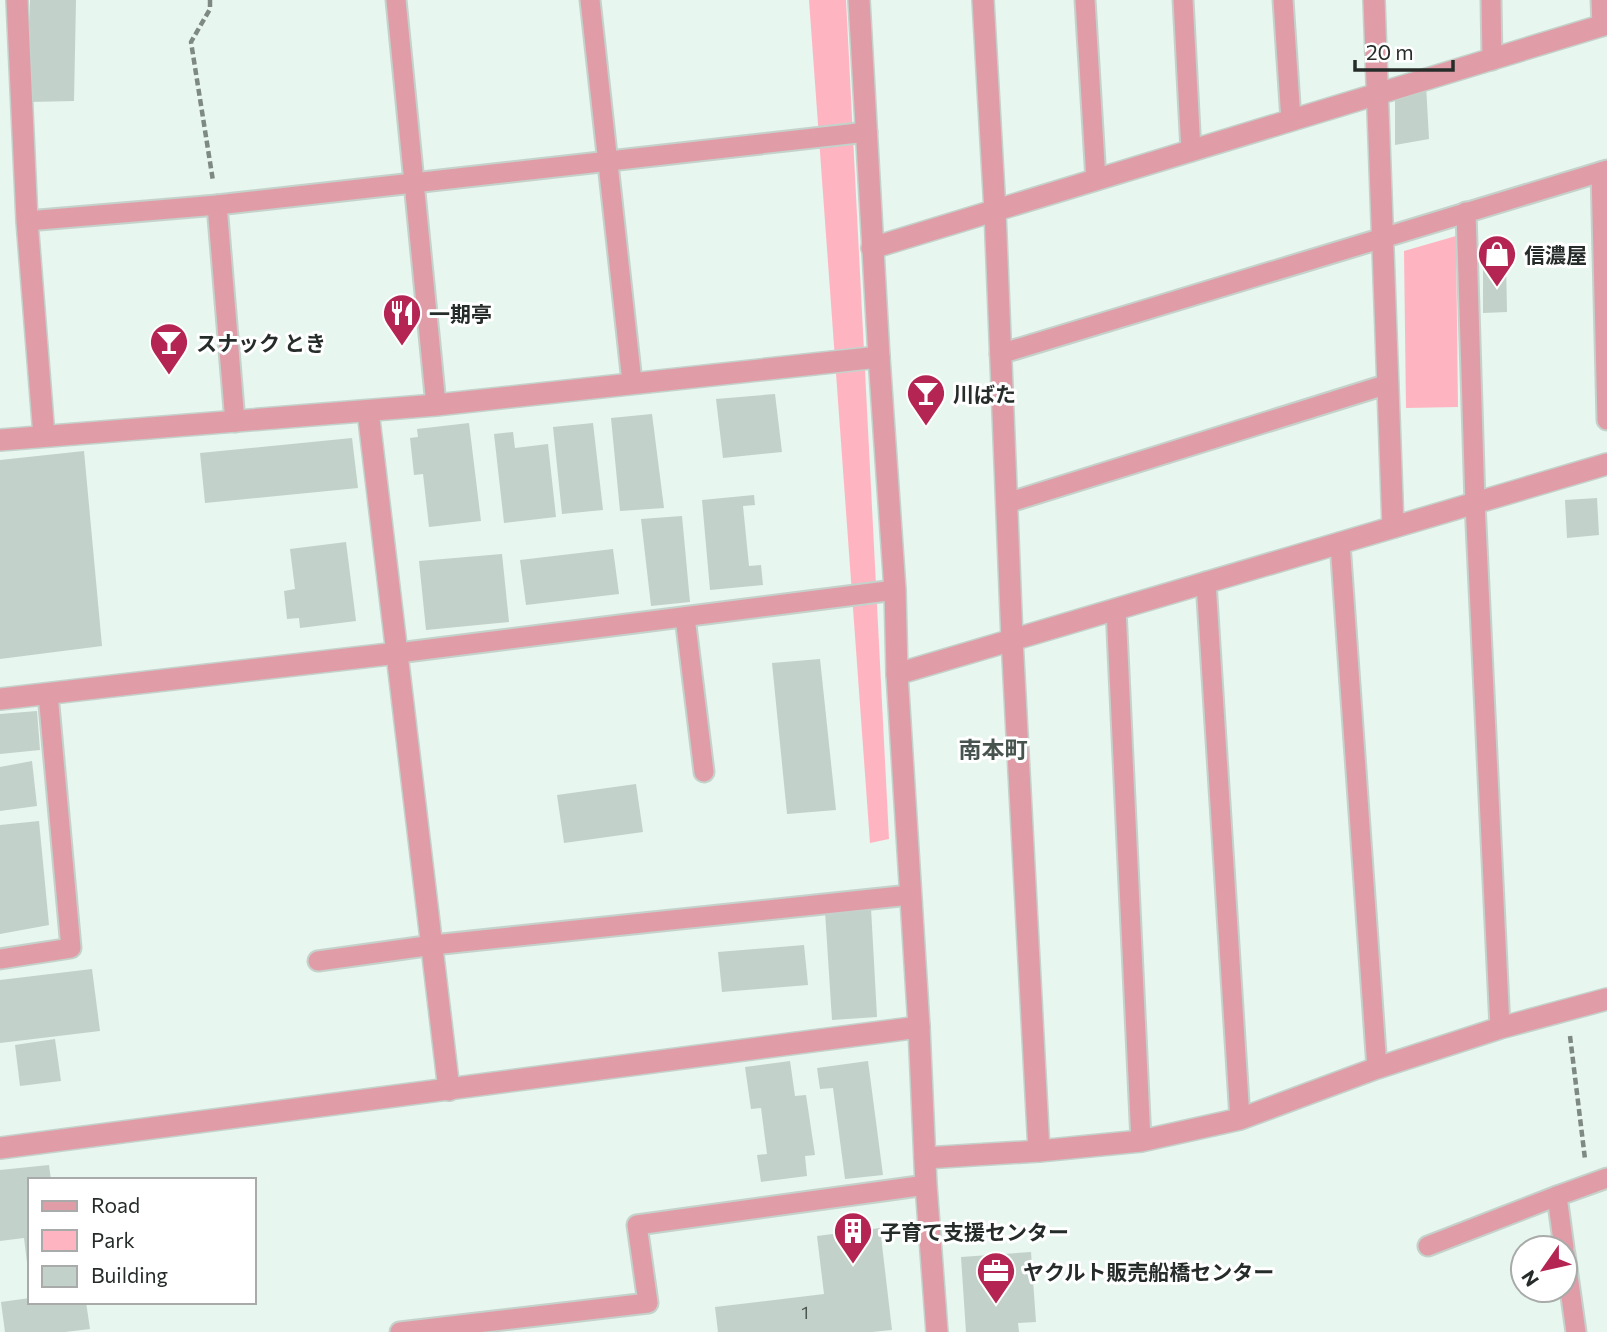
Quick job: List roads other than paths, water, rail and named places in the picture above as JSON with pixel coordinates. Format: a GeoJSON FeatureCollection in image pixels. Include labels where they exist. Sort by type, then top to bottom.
{"type":"FeatureCollection","features":[{"type":"Feature","properties":{"kind":"street"},"geometry":{"type":"LineString","coordinates":[[17,0],[27,222],[44,436]]}},
{"type":"Feature","properties":{"kind":"street"},"geometry":{"type":"LineString","coordinates":[[859,0],[872,248],[895,590],[897,674],[926,1185],[937,1332]]}},
{"type":"Feature","properties":{"kind":"street"},"geometry":{"type":"LineString","coordinates":[[983,0],[1039,1151]]}},
{"type":"Feature","properties":{"kind":"street"},"geometry":{"type":"LineString","coordinates":[[1374,0],[1393,527]]}},
{"type":"Feature","properties":{"kind":"street"},"geometry":{"type":"LineString","coordinates":[[872,248],[1605,25]]}},
{"type":"Feature","properties":{"kind":"street"},"geometry":{"type":"LineString","coordinates":[[0,440],[436,405],[879,357]]}},
{"type":"Feature","properties":{"kind":"street"},"geometry":{"type":"LineString","coordinates":[[368,411],[449,1090]]}},
{"type":"Feature","properties":{"kind":"street"},"geometry":{"type":"LineString","coordinates":[[897,674],[1607,464]]}},
{"type":"Feature","properties":{"kind":"street"},"geometry":{"type":"LineString","coordinates":[[0,699],[398,653]]}},
{"type":"Feature","properties":{"kind":"street"},"geometry":{"type":"LineString","coordinates":[[925,1158],[1142,1141],[1241,1119],[1377,1068],[1500,1028],[1607,999]]}},
{"type":"Feature","properties":{"kind":"street"},"geometry":{"type":"LineString","coordinates":[[0,1148],[919,1027]]}},
{"type":"Feature","properties":{"kind":"lane"},"geometry":{"type":"LineString","coordinates":[[396,0],[436,405]]}},
{"type":"Feature","properties":{"kind":"lane"},"geometry":{"type":"LineString","coordinates":[[590,0],[632,382]]}},
{"type":"Feature","properties":{"kind":"lane"},"geometry":{"type":"LineString","coordinates":[[1085,0],[1096,180]]}},
{"type":"Feature","properties":{"kind":"lane"},"geometry":{"type":"LineString","coordinates":[[1183,0],[1191,151]]}},
{"type":"Feature","properties":{"kind":"lane"},"geometry":{"type":"LineString","coordinates":[[1283,0],[1291,121]]}},
{"type":"Feature","properties":{"kind":"lane"},"geometry":{"type":"LineString","coordinates":[[1491,0],[1492,60]]}},
{"type":"Feature","properties":{"kind":"lane"},"geometry":{"type":"LineString","coordinates":[[1601,0],[1605,25]]}},
{"type":"Feature","properties":{"kind":"lane"},"geometry":{"type":"LineString","coordinates":[[27,222],[217,205],[867,132]]}},
{"type":"Feature","properties":{"kind":"lane"},"geometry":{"type":"LineString","coordinates":[[1000,354],[1604,171],[1607,420]]}},
{"type":"Feature","properties":{"kind":"lane"},"geometry":{"type":"LineString","coordinates":[[217,205],[235,422]]}},
{"type":"Feature","properties":{"kind":"lane"},"geometry":{"type":"LineString","coordinates":[[1466,212],[1475,503],[1500,1028]]}},
{"type":"Feature","properties":{"kind":"lane"},"geometry":{"type":"LineString","coordinates":[[1007,503],[1388,384]]}},
{"type":"Feature","properties":{"kind":"lane"},"geometry":{"type":"LineString","coordinates":[[1340,543],[1377,1068]]}},
{"type":"Feature","properties":{"kind":"lane"},"geometry":{"type":"LineString","coordinates":[[1206,582],[1241,1119]]}},
{"type":"Feature","properties":{"kind":"lane"},"geometry":{"type":"LineString","coordinates":[[398,653],[895,590]]}},
{"type":"Feature","properties":{"kind":"lane"},"geometry":{"type":"LineString","coordinates":[[1116,609],[1142,1141]]}},
{"type":"Feature","properties":{"kind":"lane"},"geometry":{"type":"LineString","coordinates":[[685,617],[704,772]]}},
{"type":"Feature","properties":{"kind":"lane"},"geometry":{"type":"LineString","coordinates":[[0,959],[71,948],[48,694]]}},
{"type":"Feature","properties":{"kind":"lane"},"geometry":{"type":"LineString","coordinates":[[318,961],[433,945],[910,895]]}},
{"type":"Feature","properties":{"kind":"lane"},"geometry":{"type":"LineString","coordinates":[[1429,1245],[1598,1182]]}},
{"type":"Feature","properties":{"kind":"lane"},"geometry":{"type":"LineString","coordinates":[[400,1332],[648,1303],[637,1225],[926,1185]]}},
{"type":"Feature","properties":{"kind":"lane"},"geometry":{"type":"LineString","coordinates":[[1557,1196],[1562,1234]]}},
{"type":"Feature","properties":{"kind":"lane"},"geometry":{"type":"LineString","coordinates":[[1572,1304],[1576,1332]]}},
{"type":"Feature","properties":{"kind":"place","name":"信濃屋"},"geometry":{"type":"Point","coordinates":[1497,288]}},
{"type":"Feature","properties":{"kind":"place","name":"一期亭"},"geometry":{"type":"Point","coordinates":[402,347]}},
{"type":"Feature","properties":{"kind":"place","name":"スナック とき"},"geometry":{"type":"Point","coordinates":[169,376]}},
{"type":"Feature","properties":{"kind":"place","name":"川ばた"},"geometry":{"type":"Point","coordinates":[926,427]}},
{"type":"Feature","properties":{"kind":"place","name":"子育て支援センター"},"geometry":{"type":"Point","coordinates":[853,1265]}},
{"type":"Feature","properties":{"kind":"place","name":"ヤクルト販売船橋センター"},"geometry":{"type":"Point","coordinates":[996,1305]}},
{"type":"Feature","properties":{"kind":"district","name":"南本町"},"geometry":{"type":"Point","coordinates":[993,749]}}]}
